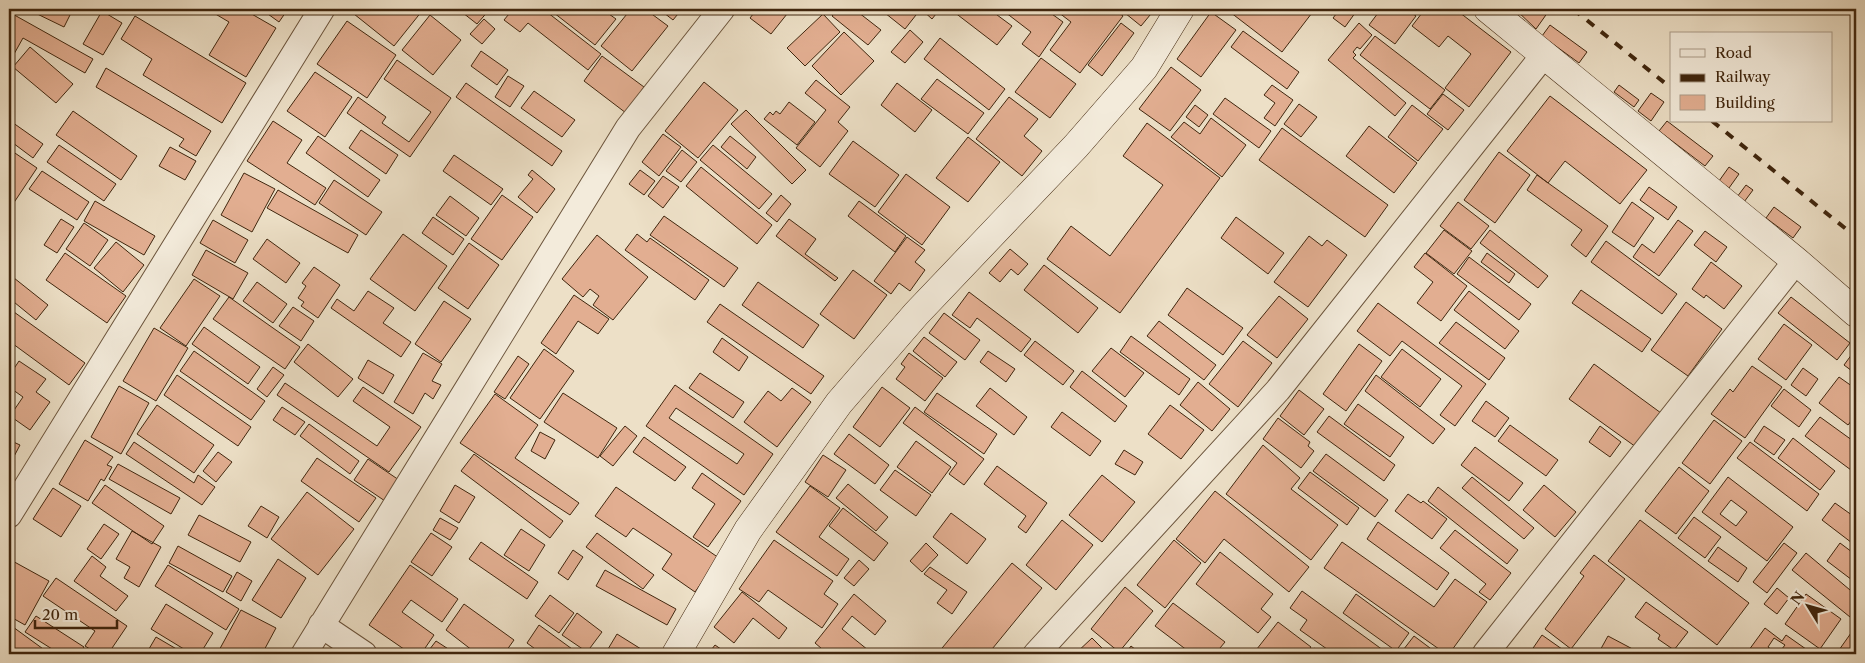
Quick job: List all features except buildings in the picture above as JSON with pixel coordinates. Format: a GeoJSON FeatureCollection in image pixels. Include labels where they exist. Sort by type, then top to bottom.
{"type":"FeatureCollection","features":[{"type":"Feature","properties":{"kind":"main road"},"geometry":{"type":"LineString","coordinates":[[676,654],[748,530],[839,403],[923,308],[1089,132],[1144,68],[1180,9]]}},
{"type":"Feature","properties":{"kind":"main road"},"geometry":{"type":"LineString","coordinates":[[1488,9],[1543,56],[1796,261],[1856,313]]}},
{"type":"Feature","properties":{"kind":"street"},"geometry":{"type":"LineString","coordinates":[[9,516],[322,9]]}},
{"type":"Feature","properties":{"kind":"street"},"geometry":{"type":"LineString","coordinates":[[304,654],[628,128],[722,9]]}},
{"type":"Feature","properties":{"kind":"street"},"geometry":{"type":"LineString","coordinates":[[1036,654],[1278,390],[1543,56]]}},
{"type":"Feature","properties":{"kind":"street"},"geometry":{"type":"LineString","coordinates":[[1485,654],[1796,261]]}},
{"type":"Feature","properties":{"kind":"street"},"geometry":{"type":"LineString","coordinates":[[321,624],[364,654]]}},
{"type":"Feature","properties":{"kind":"railway"},"geometry":{"type":"LineString","coordinates":[[1573,9],[1670,87]]}},
{"type":"Feature","properties":{"kind":"railway"},"geometry":{"type":"LineString","coordinates":[[1713,122],[1856,237]]}}]}
